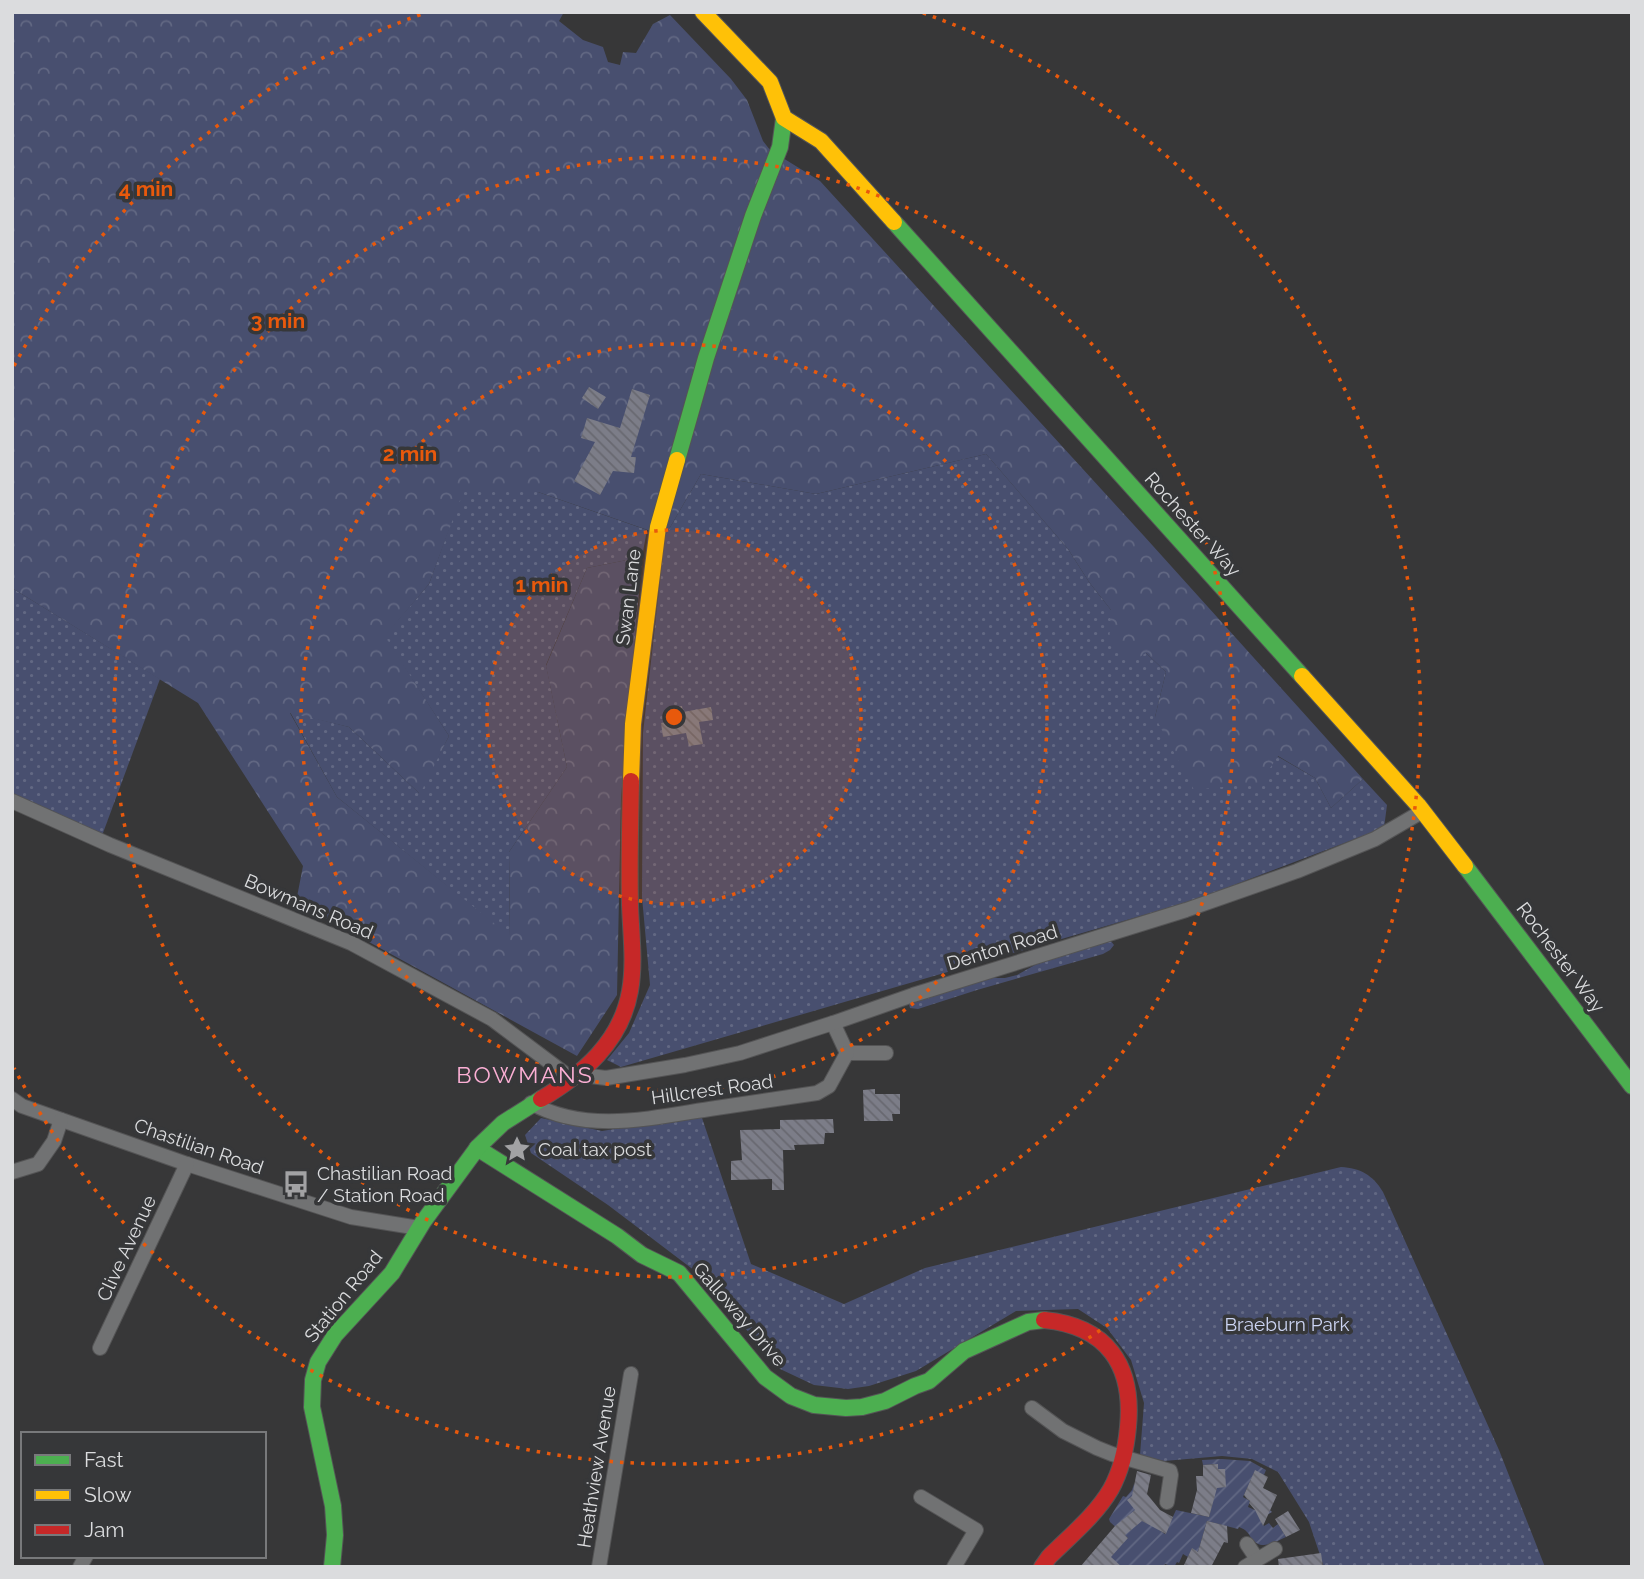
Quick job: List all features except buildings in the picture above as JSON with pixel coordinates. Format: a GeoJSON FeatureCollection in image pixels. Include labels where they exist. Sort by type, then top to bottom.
{"type":"FeatureCollection","features":[{"type":"Feature","properties":{"kind":"street"},"geometry":{"type":"LineString","coordinates":[[703,12],[770,82],[784,118]]}},
{"type":"Feature","properties":{"kind":"street","name":"Rochester Way"},"geometry":{"type":"LineString","coordinates":[[784,118],[821,141],[1423,811],[1632,1086]]}},
{"type":"Feature","properties":{"kind":"street","name":"Swan Lane"},"geometry":{"type":"LineString","coordinates":[[578,1074],[603,1049],[617,1030],[625,1013],[632,983],[629,845],[633,724],[658,527],[706,359],[753,216],[780,147],[784,118]]}},
{"type":"Feature","properties":{"kind":"street","name":"Bowmans Road"},"geometry":{"type":"LineString","coordinates":[[12,801],[110,845],[351,943],[492,1019],[578,1074]]}},
{"type":"Feature","properties":{"kind":"street","name":"Denton Road"},"geometry":{"type":"LineString","coordinates":[[578,1074],[602,1079],[740,1053],[1297,872],[1376,839],[1423,811]]}},
{"type":"Feature","properties":{"kind":"street"},"geometry":{"type":"LineString","coordinates":[[833,1023],[847,1052],[886,1053]]}},
{"type":"Feature","properties":{"kind":"street","name":"Hillcrest Road"},"geometry":{"type":"LineString","coordinates":[[531,1103],[553,1114],[581,1120],[611,1121],[642,1119],[817,1093],[829,1086],[847,1052]]}},
{"type":"Feature","properties":{"kind":"street","name":"Station Road"},"geometry":{"type":"LineString","coordinates":[[332,1567],[336,1523],[313,1418],[311,1397],[318,1361],[327,1345],[394,1270],[419,1228],[477,1148],[491,1133],[531,1103],[578,1074]]}},
{"type":"Feature","properties":{"kind":"street","name":"Chastilian Road"},"geometry":{"type":"LineString","coordinates":[[12,1099],[22,1106],[187,1164],[351,1217],[419,1228]]}},
{"type":"Feature","properties":{"kind":"street"},"geometry":{"type":"LineString","coordinates":[[12,1172],[38,1164],[54,1141],[61,1120]]}},
{"type":"Feature","properties":{"kind":"street","name":"Galloway Drive"},"geometry":{"type":"LineString","coordinates":[[477,1148],[617,1236],[642,1255],[679,1273],[765,1377],[791,1396],[814,1405],[846,1408],[885,1401],[915,1385],[929,1381],[964,1351],[1036,1320],[1071,1324],[1098,1338],[1115,1356],[1126,1383],[1129,1416],[1125,1456],[1112,1487],[1101,1504],[1042,1567]]}},
{"type":"Feature","properties":{"kind":"street","name":"Clive Avenue"},"geometry":{"type":"LineString","coordinates":[[100,1348],[187,1164]]}},
{"type":"Feature","properties":{"kind":"street","name":"Heathview Avenue"},"geometry":{"type":"LineString","coordinates":[[599,1567],[631,1374]]}},
{"type":"Feature","properties":{"kind":"street"},"geometry":{"type":"LineString","coordinates":[[1032,1408],[1063,1431],[1107,1452],[1170,1471],[1167,1502]]}},
{"type":"Feature","properties":{"kind":"street"},"geometry":{"type":"LineString","coordinates":[[921,1497],[976,1530],[954,1567]]}},
{"type":"Feature","properties":{"kind":"street"},"geometry":{"type":"LineString","coordinates":[[1247,1544],[1251,1563],[1275,1549]]}},
{"type":"Feature","properties":{"kind":"green space"},"geometry":{"type":"Polygon","coordinates":[[[12,12],[564,12],[559,21],[583,40],[603,47],[608,62],[620,65],[623,52],[636,53],[653,24],[670,15],[731,79],[747,100],[763,141],[770,150],[820,181],[1363,779],[1331,808],[1315,778],[1278,756],[1260,783],[1194,790],[1155,717],[1166,672],[1146,653],[1129,664],[1109,644],[1111,610],[1068,549],[986,454],[816,494],[701,474],[665,536],[538,492],[463,492],[429,584],[385,636],[449,736],[420,794],[349,727],[290,713],[337,797],[510,936],[509,852],[567,767],[546,666],[587,568],[642,557],[621,798],[617,995],[577,1056],[296,902],[303,866],[198,703],[12,588],[12,12]]]}},
{"type":"Feature","properties":{"kind":"green space"},"geometry":{"type":"Polygon","coordinates":[[[986,454],[1068,549],[1089,582],[1146,653],[1166,672],[1155,717],[1277,756],[1315,778],[1331,808],[1363,779],[1387,805],[1384,828],[1192,901],[621,1067],[607,1060],[629,1033],[650,985],[642,897],[643,733],[665,536],[701,474],[816,494],[986,454]]]}},
{"type":"Feature","properties":{"kind":"green space"},"geometry":{"type":"Polygon","coordinates":[[[462,492],[538,492],[647,530],[642,557],[587,568],[546,665],[567,767],[509,852],[510,937],[337,797],[290,712],[349,727],[419,793],[449,736],[384,636],[429,584],[462,492]]]}},
{"type":"Feature","properties":{"kind":"green space"},"geometry":{"type":"Polygon","coordinates":[[[12,588],[160,679],[100,841],[12,799],[12,588]]]}},
{"type":"Feature","properties":{"kind":"green space"},"geometry":{"type":"Polygon","coordinates":[[[1110,940],[1114,945],[1103,954],[918,1009],[910,1008],[909,1004],[991,978],[1017,975],[1042,961],[1110,940]]]}},
{"type":"Feature","properties":{"kind":"green space","name":"Braeburn Park"},"geometry":{"type":"Polygon","coordinates":[[[701,1115],[751,1264],[844,1304],[925,1268],[1341,1167],[1365,1173],[1383,1192],[1499,1450],[1545,1567],[1324,1567],[1309,1522],[1278,1472],[1252,1459],[1222,1456],[1164,1461],[1140,1455],[1144,1403],[1131,1360],[1107,1328],[1078,1309],[1016,1311],[916,1371],[869,1386],[848,1389],[814,1385],[778,1368],[703,1277],[608,1205],[531,1153],[525,1135],[541,1118],[602,1131],[701,1115]]]}},
{"type":"Feature","properties":{"kind":"green space"},"geometry":{"type":"Polygon","coordinates":[[[1202,1460],[1250,1461],[1266,1470],[1264,1475],[1255,1471],[1243,1497],[1250,1501],[1248,1507],[1264,1514],[1270,1510],[1272,1512],[1260,1519],[1264,1526],[1269,1523],[1273,1528],[1278,1524],[1286,1537],[1264,1545],[1256,1543],[1242,1528],[1207,1521],[1198,1552],[1192,1549],[1188,1557],[1183,1554],[1174,1567],[1165,1564],[1163,1567],[1113,1567],[1099,1545],[1128,1538],[1109,1519],[1134,1484],[1140,1517],[1165,1534],[1176,1510],[1209,1517],[1214,1497],[1199,1488],[1225,1487],[1225,1469],[1218,1469],[1218,1464],[1203,1465],[1202,1460]]]}},
{"type":"Feature","properties":{"kind":"traffic: fast"},"geometry":{"type":"LineString","coordinates":[[677,460],[706,358],[753,216],[780,147],[784,118]]}},
{"type":"Feature","properties":{"kind":"traffic: fast"},"geometry":{"type":"LineString","coordinates":[[894,222],[1302,676]]}},
{"type":"Feature","properties":{"kind":"traffic: fast"},"geometry":{"type":"LineString","coordinates":[[1465,866],[1632,1086]]}},
{"type":"Feature","properties":{"kind":"traffic: fast"},"geometry":{"type":"LineString","coordinates":[[332,1567],[335,1535],[333,1506],[312,1407],[313,1380],[318,1362],[335,1335],[392,1273],[423,1222],[478,1147],[503,1123],[541,1099]]}},
{"type":"Feature","properties":{"kind":"traffic: fast"},"geometry":{"type":"LineString","coordinates":[[477,1148],[617,1236],[642,1255],[679,1273],[765,1377],[791,1396],[814,1405],[846,1408],[885,1401],[929,1381],[964,1351],[1028,1322],[1044,1320]]}},
{"type":"Feature","properties":{"kind":"traffic: slow"},"geometry":{"type":"LineString","coordinates":[[703,12],[770,82],[784,118],[821,141],[894,222]]}},
{"type":"Feature","properties":{"kind":"traffic: slow"},"geometry":{"type":"LineString","coordinates":[[631,781],[633,724],[658,527],[677,460]]}},
{"type":"Feature","properties":{"kind":"traffic: slow"},"geometry":{"type":"LineString","coordinates":[[1302,676],[1418,805],[1465,866]]}},
{"type":"Feature","properties":{"kind":"traffic: jam"},"geometry":{"type":"LineString","coordinates":[[541,1099],[571,1079],[598,1055],[618,1026],[625,1009],[632,970],[631,781]]}},
{"type":"Feature","properties":{"kind":"traffic: jam"},"geometry":{"type":"LineString","coordinates":[[1042,1567],[1090,1516],[1111,1489],[1125,1451],[1129,1405],[1121,1367],[1112,1352],[1100,1340],[1085,1331],[1044,1320]]}},
{"type":"Feature","properties":{"kind":"place","name":"Coal tax post"},"geometry":{"type":"Point","coordinates":[517,1149]}},
{"type":"Feature","properties":{"kind":"place","name":"Chastilian Road / Station Road"},"geometry":{"type":"Point","coordinates":[296,1184]}},
{"type":"Feature","properties":{"kind":"district","name":"BOWMANS"},"geometry":{"type":"Point","coordinates":[525,1075]}}]}
